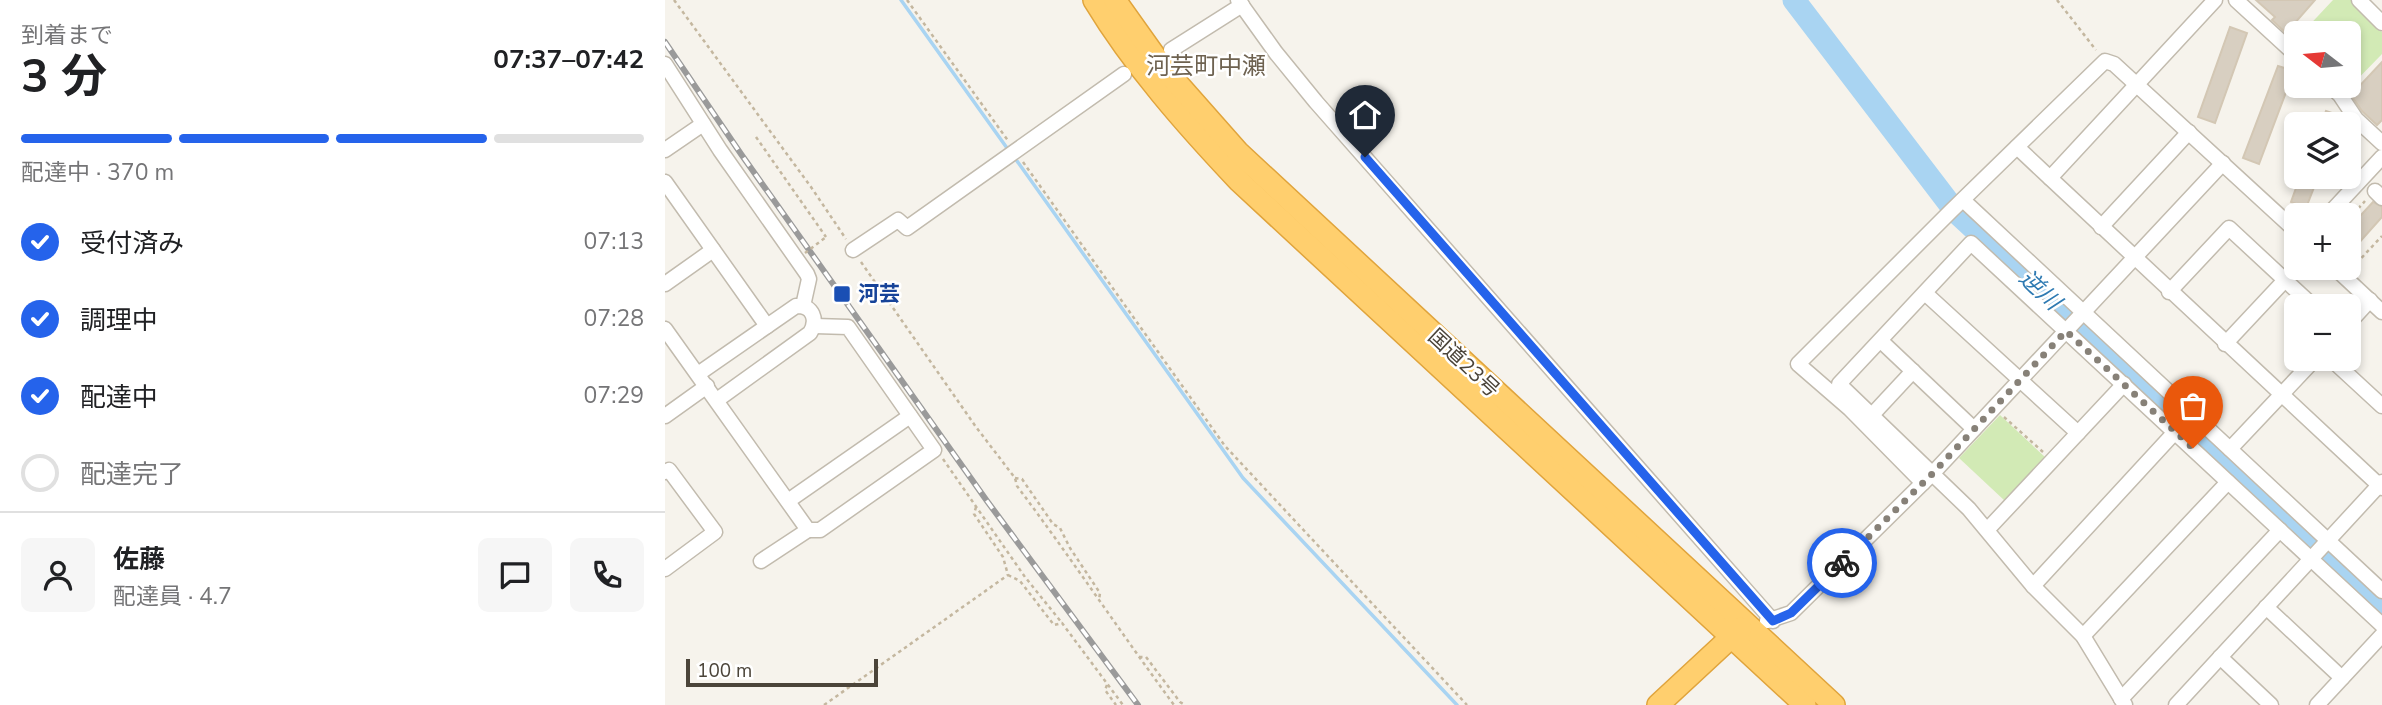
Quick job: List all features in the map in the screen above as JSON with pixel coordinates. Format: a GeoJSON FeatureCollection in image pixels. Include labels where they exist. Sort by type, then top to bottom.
{"type":"FeatureCollection","features":[{"type":"Feature","properties":{"kind":"highway","name":"国道23号"},"geometry":{"type":"LineString","coordinates":[[1094,0],[1118,38],[1189,128],[1239,181],[1738,630],[1834,705]]}},
{"type":"Feature","properties":{"kind":"highway","name":"国道23号"},"geometry":{"type":"LineString","coordinates":[[1115,0],[1162,66],[1238,152],[1738,630],[1805,705]]}},
{"type":"Feature","properties":{"kind":"highway"},"geometry":{"type":"LineString","coordinates":[[1658,705],[1738,630]]}},
{"type":"Feature","properties":{"kind":"street"},"geometry":{"type":"LineString","coordinates":[[2050,178],[2215,0]]}},
{"type":"Feature","properties":{"kind":"street"},"geometry":{"type":"LineString","coordinates":[[2236,0],[2284,44]]}},
{"type":"Feature","properties":{"kind":"street"},"geometry":{"type":"LineString","coordinates":[[2359,0],[2382,23]]}},
{"type":"Feature","properties":{"kind":"street"},"geometry":{"type":"LineString","coordinates":[[1171,50],[1240,3],[1316,102],[1773,621]]}},
{"type":"Feature","properties":{"kind":"street"},"geometry":{"type":"LineString","coordinates":[[2280,530],[2123,702],[2083,636],[2033,586],[1988,529],[1798,364],[2105,61],[2114,64],[2284,220]]}},
{"type":"Feature","properties":{"kind":"street"},"geometry":{"type":"LineString","coordinates":[[665,64],[703,124],[807,274],[809,279],[803,306]]}},
{"type":"Feature","properties":{"kind":"street"},"geometry":{"type":"LineString","coordinates":[[853,250],[898,220],[907,228],[1124,74]]}},
{"type":"Feature","properties":{"kind":"street"},"geometry":{"type":"LineString","coordinates":[[2342,98],[2356,119],[2382,143]]}},
{"type":"Feature","properties":{"kind":"street"},"geometry":{"type":"LineString","coordinates":[[665,150],[703,124]]}},
{"type":"Feature","properties":{"kind":"street"},"geometry":{"type":"LineString","coordinates":[[2101,227],[2189,132]]}},
{"type":"Feature","properties":{"kind":"street"},"geometry":{"type":"LineString","coordinates":[[2017,147],[2169,292],[2381,485],[2176,705]]}},
{"type":"Feature","properties":{"kind":"street"},"geometry":{"type":"LineString","coordinates":[[2339,203],[2382,157]]}},
{"type":"Feature","properties":{"kind":"street"},"geometry":{"type":"LineString","coordinates":[[1738,630],[1773,621],[1791,613],[1928,478],[2223,163]]}},
{"type":"Feature","properties":{"kind":"street"},"geometry":{"type":"LineString","coordinates":[[665,181],[767,327]]}},
{"type":"Feature","properties":{"kind":"street"},"geometry":{"type":"LineString","coordinates":[[1957,205],[2083,313],[2382,591]]}},
{"type":"Feature","properties":{"kind":"street"},"geometry":{"type":"LineString","coordinates":[[2169,292],[2229,228],[2284,279]]}},
{"type":"Feature","properties":{"kind":"street"},"geometry":{"type":"LineString","coordinates":[[1928,478],[1839,384],[1971,243],[2068,329],[2382,625]]}},
{"type":"Feature","properties":{"kind":"street"},"geometry":{"type":"LineString","coordinates":[[665,284],[713,250]]}},
{"type":"Feature","properties":{"kind":"street"},"geometry":{"type":"LineString","coordinates":[[2225,344],[2285,280],[2300,294]]}},
{"type":"Feature","properties":{"kind":"street"},"geometry":{"type":"LineString","coordinates":[[2348,280],[2382,312]]}},
{"type":"Feature","properties":{"kind":"street"},"geometry":{"type":"LineString","coordinates":[[1925,292],[2078,433]]}},
{"type":"Feature","properties":{"kind":"street"},"geometry":{"type":"LineString","coordinates":[[2361,309],[2369,300]]}},
{"type":"Feature","properties":{"kind":"street"},"geometry":{"type":"LineString","coordinates":[[665,416],[703,380],[767,327],[796,306],[809,309],[813,314],[815,326],[810,333],[717,400]]}},
{"type":"Feature","properties":{"kind":"street"},"geometry":{"type":"LineString","coordinates":[[761,561],[808,530],[820,530],[934,450],[848,327],[815,326]]}},
{"type":"Feature","properties":{"kind":"street"},"geometry":{"type":"LineString","coordinates":[[665,329],[808,530]]}},
{"type":"Feature","properties":{"kind":"street"},"geometry":{"type":"LineString","coordinates":[[1881,341],[1974,429]]}},
{"type":"Feature","properties":{"kind":"street"},"geometry":{"type":"LineString","coordinates":[[2230,450],[2304,371]]}},
{"type":"Feature","properties":{"kind":"street"},"geometry":{"type":"LineString","coordinates":[[2344,371],[2382,405]]}},
{"type":"Feature","properties":{"kind":"street"},"geometry":{"type":"LineString","coordinates":[[1871,415],[1913,372]]}},
{"type":"Feature","properties":{"kind":"street"},"geometry":{"type":"LineString","coordinates":[[1988,529],[2124,384]]}},
{"type":"Feature","properties":{"kind":"street"},"geometry":{"type":"LineString","coordinates":[[788,501],[910,416]]}},
{"type":"Feature","properties":{"kind":"street"},"geometry":{"type":"LineString","coordinates":[[2033,586],[2175,432]]}},
{"type":"Feature","properties":{"kind":"street"},"geometry":{"type":"LineString","coordinates":[[665,569],[715,532],[666,467]]}},
{"type":"Feature","properties":{"kind":"street"},"geometry":{"type":"LineString","coordinates":[[2083,636],[2228,482]]}},
{"type":"Feature","properties":{"kind":"street"},"geometry":{"type":"LineString","coordinates":[[2266,607],[2342,678]]}},
{"type":"Feature","properties":{"kind":"street"},"geometry":{"type":"LineString","coordinates":[[2317,705],[2382,635]]}},
{"type":"Feature","properties":{"kind":"street"},"geometry":{"type":"LineString","coordinates":[[2220,657],[2271,705]]}},
{"type":"Feature","properties":{"kind":"path"},"geometry":{"type":"LineString","coordinates":[[674,0],[811,187],[976,427],[1015,478],[1017,486],[1174,705]]}},
{"type":"Feature","properties":{"kind":"path"},"geometry":{"type":"LineString","coordinates":[[907,0],[1225,446],[1467,705]]}},
{"type":"Feature","properties":{"kind":"path"},"geometry":{"type":"LineString","coordinates":[[2057,0],[2105,61]]}},
{"type":"Feature","properties":{"kind":"path"},"geometry":{"type":"LineString","coordinates":[[756,136],[827,237],[805,253]]}},
{"type":"Feature","properties":{"kind":"path"},"geometry":{"type":"LineString","coordinates":[[2361,259],[2382,236]]}},
{"type":"Feature","properties":{"kind":"path"},"geometry":{"type":"LineString","coordinates":[[1994,408],[2052,460]]}},
{"type":"Feature","properties":{"kind":"path"},"geometry":{"type":"LineString","coordinates":[[934,450],[977,505],[1025,577],[1123,705]]}},
{"type":"Feature","properties":{"kind":"path"},"geometry":{"type":"LineString","coordinates":[[1015,478],[1022,478],[1038,504],[1068,540],[1070,548],[1100,593],[1099,602]]}},
{"type":"Feature","properties":{"kind":"path"},"geometry":{"type":"LineString","coordinates":[[977,505],[974,514],[1003,557],[1008,575],[1020,581],[1054,625],[1062,623]]}},
{"type":"Feature","properties":{"kind":"path"},"geometry":{"type":"LineString","coordinates":[[824,705],[1008,575]]}},
{"type":"Feature","properties":{"kind":"path"},"geometry":{"type":"LineString","coordinates":[[1139,657],[1146,657],[1185,705]]}},
{"type":"Feature","properties":{"kind":"path"},"geometry":{"type":"LineString","coordinates":[[1107,685],[1105,690],[1116,705]]}},
{"type":"Feature","properties":{"kind":"green space"},"geometry":{"type":"Polygon","coordinates":[[[2333,0],[2351,0],[2382,32],[2382,54],[2361,76],[2361,21],[2313,21],[2333,0]]]}},
{"type":"Feature","properties":{"kind":"green space"},"geometry":{"type":"Polygon","coordinates":[[[2000,415],[2046,458],[2005,501],[1959,458],[2000,415]]]}},
{"type":"Feature","properties":{"kind":"building"},"geometry":{"type":"Polygon","coordinates":[[[2256,0],[2315,0],[2297,21],[2284,21],[2284,31],[2272,20],[2275,17],[2256,0]]]}},
{"type":"Feature","properties":{"kind":"building"},"geometry":{"type":"Polygon","coordinates":[[[2230,27],[2247,33],[2215,123],[2198,117],[2230,27]]]}},
{"type":"Feature","properties":{"kind":"building"},"geometry":{"type":"Polygon","coordinates":[[[2382,62],[2382,120],[2377,125],[2353,98],[2361,98],[2361,84],[2382,62]]]}},
{"type":"Feature","properties":{"kind":"building"},"geometry":{"type":"Polygon","coordinates":[[[2278,66],[2284,68],[2284,98],[2259,164],[2243,158],[2278,66]]]}},
{"type":"Feature","properties":{"kind":"building"},"geometry":{"type":"Polygon","coordinates":[[[2296,189],[2313,189],[2308,203],[2291,202],[2296,189]]]}},
{"type":"Feature","properties":{"kind":"building"},"geometry":{"type":"Polygon","coordinates":[[[2373,202],[2382,207],[2382,217],[2361,241],[2361,215],[2373,202]]]}},
{"type":"Feature","properties":{"kind":"waterway"},"geometry":{"type":"LineString","coordinates":[[901,0],[1007,148]]}},
{"type":"Feature","properties":{"kind":"waterway","name":"逆川"},"geometry":{"type":"LineString","coordinates":[[1794,0],[1955,211],[2382,606]]}},
{"type":"Feature","properties":{"kind":"waterway"},"geometry":{"type":"LineString","coordinates":[[1017,161],[1243,478],[1457,705]]}},
{"type":"Feature","properties":{"kind":"railway"},"geometry":{"type":"LineString","coordinates":[[665,42],[741,154],[987,501],[1138,705]]}},
{"type":"Feature","properties":{"kind":"way so far"},"geometry":{"type":"LineString","coordinates":[[1842,563],[1933,473],[2066,331],[2193,448]]}},
{"type":"Feature","properties":{"kind":"place","name":"河芸"},"geometry":{"type":"Point","coordinates":[842,294]}},
{"type":"Feature","properties":{"kind":"district","name":"河芸町中瀬"},"geometry":{"type":"Point","coordinates":[1206,66]}},
{"type":"Feature","properties":{"kind":"route"},"geometry":{"type":"LineString","coordinates":[[1365,157],[1773,621],[1791,613],[1842,563]]}}]}
